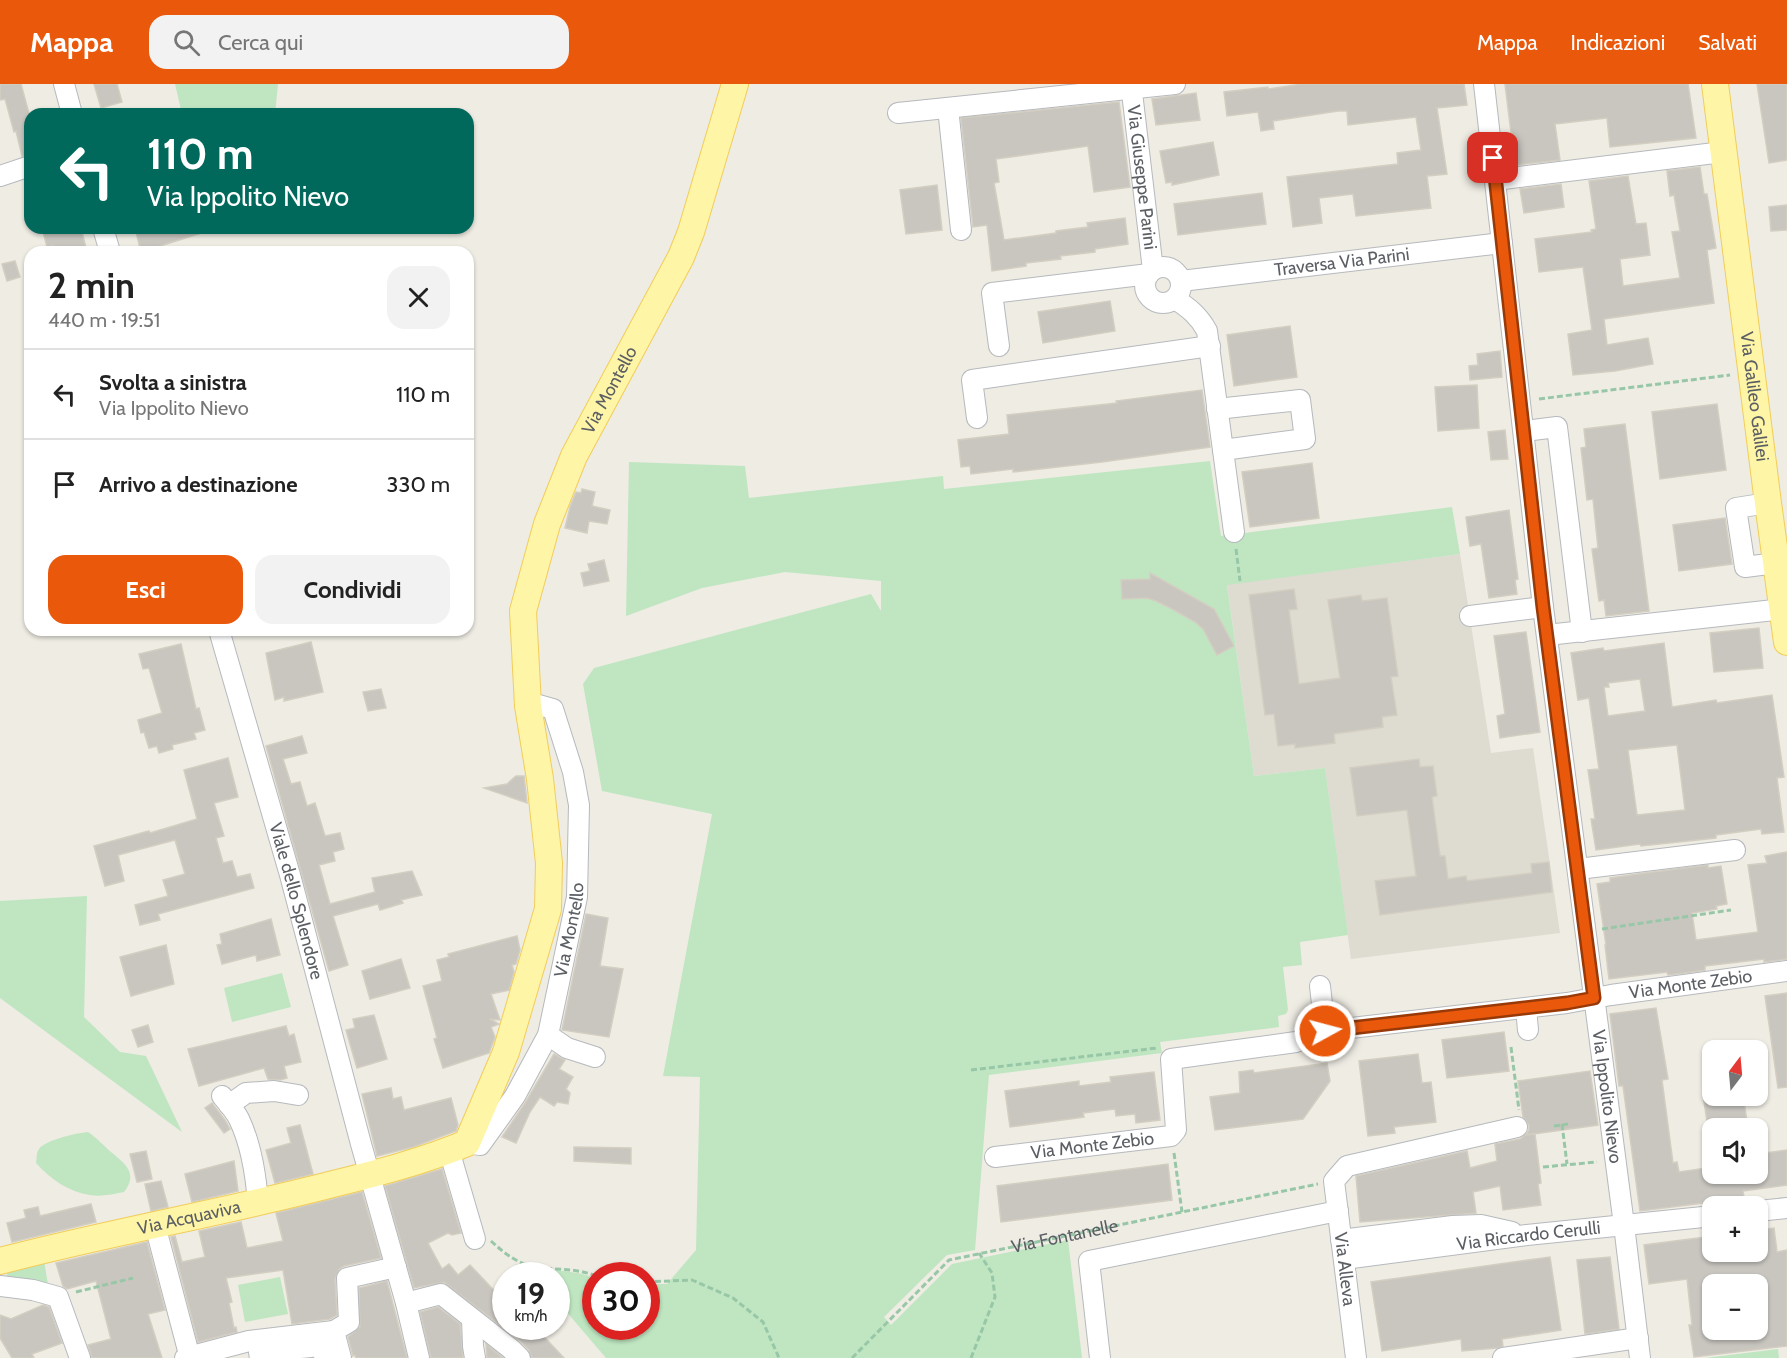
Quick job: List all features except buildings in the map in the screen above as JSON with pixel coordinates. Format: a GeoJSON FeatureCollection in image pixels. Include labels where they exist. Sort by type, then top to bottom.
{"type":"FeatureCollection","features":[{"type":"Feature","properties":{"kind":"main road","name":"Via Montello"},"geometry":{"type":"LineString","coordinates":[[370,1174],[458,1146],[506,1052],[548,909],[549,863],[540,779],[528,706],[523,611],[547,524],[574,456],[681,257],[691,232],[735,84]]}},
{"type":"Feature","properties":{"kind":"main road","name":"Via Galileo Galilei"},"geometry":{"type":"LineString","coordinates":[[1715,84],[1776,563],[1763,611],[1787,642]]}},
{"type":"Feature","properties":{"kind":"main road","name":"Via Acquaviva"},"geometry":{"type":"LineString","coordinates":[[3,1263],[124,1226],[155,1225],[258,1203],[370,1174]]}},
{"type":"Feature","properties":{"kind":"street"},"geometry":{"type":"LineString","coordinates":[[64,84],[70,108]]}},
{"type":"Feature","properties":{"kind":"street"},"geometry":{"type":"LineString","coordinates":[[898,113],[1132,86],[1175,84]]}},
{"type":"Feature","properties":{"kind":"street","name":"Via Ippolito Nievo"},"geometry":{"type":"LineString","coordinates":[[1484,84],[1543,607],[1594,998],[1590,1041],[1624,1225],[1640,1358]]}},
{"type":"Feature","properties":{"kind":"street","name":"Via Giuseppe Parini"},"geometry":{"type":"LineString","coordinates":[[1132,86],[1151,272]]}},
{"type":"Feature","properties":{"kind":"street"},"geometry":{"type":"LineString","coordinates":[[948,108],[961,230]]}},
{"type":"Feature","properties":{"kind":"street"},"geometry":{"type":"LineString","coordinates":[[1495,180],[1723,152]]}},
{"type":"Feature","properties":{"kind":"street"},"geometry":{"type":"LineString","coordinates":[[0,176],[24,168]]}},
{"type":"Feature","properties":{"kind":"street","name":"Traversa Via Parini"},"geometry":{"type":"LineString","coordinates":[[1178,290],[1502,243]]}},
{"type":"Feature","properties":{"kind":"street"},"geometry":{"type":"LineString","coordinates":[[999,346],[992,292],[1151,272],[1159,268],[1175,272],[1178,290],[1207,331],[1234,532]]}},
{"type":"Feature","properties":{"kind":"street"},"geometry":{"type":"LineString","coordinates":[[1151,272],[1145,285],[1146,291],[1153,300],[1164,303],[1178,290]]}},
{"type":"Feature","properties":{"kind":"street"},"geometry":{"type":"LineString","coordinates":[[976,418],[972,380],[1210,346]]}},
{"type":"Feature","properties":{"kind":"street"},"geometry":{"type":"LineString","coordinates":[[1217,410],[1300,400],[1305,439],[1223,450]]}},
{"type":"Feature","properties":{"kind":"street"},"geometry":{"type":"LineString","coordinates":[[1524,431],[1557,427],[1582,632]]}},
{"type":"Feature","properties":{"kind":"street"},"geometry":{"type":"LineString","coordinates":[[1470,616],[1543,607]]}},
{"type":"Feature","properties":{"kind":"street"},"geometry":{"type":"LineString","coordinates":[[1547,635],[1763,611]]}},
{"type":"Feature","properties":{"kind":"street","name":"Viale dello Splendore"},"geometry":{"type":"LineString","coordinates":[[221,636],[290,875],[406,1302],[419,1358]]}},
{"type":"Feature","properties":{"kind":"street","name":"Via Montello"},"geometry":{"type":"LineString","coordinates":[[458,1146],[480,1144],[515,1096],[548,1035],[577,897],[579,805],[573,772],[553,709],[539,705],[528,706]]}},
{"type":"Feature","properties":{"kind":"street"},"geometry":{"type":"LineString","coordinates":[[1578,869],[1735,850]]}},
{"type":"Feature","properties":{"kind":"street","name":"Via Monte Zebio"},"geometry":{"type":"LineString","coordinates":[[995,1157],[1168,1136],[1176,1130],[1171,1059],[1296,1042],[1325,1031],[1526,1008],[1787,971]]}},
{"type":"Feature","properties":{"kind":"street"},"geometry":{"type":"LineString","coordinates":[[1320,986],[1325,1031]]}},
{"type":"Feature","properties":{"kind":"street"},"geometry":{"type":"LineString","coordinates":[[1526,1008],[1528,1030]]}},
{"type":"Feature","properties":{"kind":"street"},"geometry":{"type":"LineString","coordinates":[[548,1035],[567,1048],[595,1057]]}},
{"type":"Feature","properties":{"kind":"street"},"geometry":{"type":"LineString","coordinates":[[258,1203],[249,1149],[238,1118],[225,1100],[246,1093],[274,1091],[298,1095]]}},
{"type":"Feature","properties":{"kind":"street"},"geometry":{"type":"LineString","coordinates":[[1325,1183],[1347,1166],[1519,1122]]}},
{"type":"Feature","properties":{"kind":"street"},"geometry":{"type":"LineString","coordinates":[[458,1146],[475,1239]]}},
{"type":"Feature","properties":{"kind":"street","name":"Via Alleva"},"geometry":{"type":"LineString","coordinates":[[1325,1183],[1338,1211],[1356,1358]]}},
{"type":"Feature","properties":{"kind":"street"},"geometry":{"type":"LineString","coordinates":[[1768,1210],[1787,1208]]}},
{"type":"Feature","properties":{"kind":"street"},"geometry":{"type":"LineString","coordinates":[[1100,1346],[1089,1261],[1338,1211]]}},
{"type":"Feature","properties":{"kind":"street","name":"Via Riccardo Cerulli"},"geometry":{"type":"LineString","coordinates":[[1342,1250],[1453,1226],[1481,1225],[1527,1235],[1702,1217]]}},
{"type":"Feature","properties":{"kind":"street"},"geometry":{"type":"LineString","coordinates":[[155,1225],[188,1358],[251,1350],[334,1331],[350,1322],[347,1278],[396,1267]]}},
{"type":"Feature","properties":{"kind":"street"},"geometry":{"type":"LineString","coordinates":[[0,1286],[33,1290],[58,1297],[80,1358]]}},
{"type":"Feature","properties":{"kind":"street"},"geometry":{"type":"LineString","coordinates":[[406,1302],[441,1294],[511,1348],[520,1358]]}},
{"type":"Feature","properties":{"kind":"street"},"geometry":{"type":"LineString","coordinates":[[472,1319],[475,1358]]}},
{"type":"Feature","properties":{"kind":"street"},"geometry":{"type":"LineString","coordinates":[[334,1331],[341,1358]]}},
{"type":"Feature","properties":{"kind":"street"},"geometry":{"type":"LineString","coordinates":[[1503,1358],[1638,1338]]}},
{"type":"Feature","properties":{"kind":"street"},"geometry":{"type":"LineString","coordinates":[[260,1358],[258,1352],[321,1346],[325,1358]]}},
{"type":"Feature","properties":{"kind":"path"},"geometry":{"type":"LineString","coordinates":[[1539,399],[1732,375]]}},
{"type":"Feature","properties":{"kind":"path"},"geometry":{"type":"LineString","coordinates":[[1234,532],[1240,581]]}},
{"type":"Feature","properties":{"kind":"path"},"geometry":{"type":"LineString","coordinates":[[1604,929],[1731,910]]}},
{"type":"Feature","properties":{"kind":"path"},"geometry":{"type":"LineString","coordinates":[[971,1070],[1161,1047]]}},
{"type":"Feature","properties":{"kind":"path"},"geometry":{"type":"LineString","coordinates":[[1511,1047],[1519,1122]]}},
{"type":"Feature","properties":{"kind":"path"},"geometry":{"type":"LineString","coordinates":[[1562,1124],[1567,1165]]}},
{"type":"Feature","properties":{"kind":"path"},"geometry":{"type":"LineString","coordinates":[[1554,1126],[1568,1124]]}},
{"type":"Feature","properties":{"kind":"path"},"geometry":{"type":"LineString","coordinates":[[1168,1136],[1182,1212]]}},
{"type":"Feature","properties":{"kind":"path"},"geometry":{"type":"LineString","coordinates":[[1543,1167],[1597,1162]]}},
{"type":"Feature","properties":{"kind":"path","name":"Via Fontanelle"},"geometry":{"type":"LineString","coordinates":[[852,1358],[949,1260],[1325,1183]]}},
{"type":"Feature","properties":{"kind":"path"},"geometry":{"type":"LineString","coordinates":[[475,1239],[490,1240],[510,1258],[529,1266],[582,1271]]}},
{"type":"Feature","properties":{"kind":"path"},"geometry":{"type":"LineString","coordinates":[[971,1358],[995,1297],[992,1273],[979,1253]]}},
{"type":"Feature","properties":{"kind":"path"},"geometry":{"type":"LineString","coordinates":[[58,1297],[134,1278]]}},
{"type":"Feature","properties":{"kind":"path"},"geometry":{"type":"LineString","coordinates":[[660,1281],[692,1280],[733,1298],[763,1322],[779,1358]]}},
{"type":"Feature","properties":{"kind":"shaded area"},"geometry":{"type":"Polygon","coordinates":[[[1460,554],[1491,753],[1533,748],[1560,933],[1351,959],[1325,768],[1254,776],[1227,584],[1460,554]]]}},
{"type":"Feature","properties":{"kind":"green space"},"geometry":{"type":"Polygon","coordinates":[[[175,84],[278,84],[276,108],[181,108],[175,84]]]}},
{"type":"Feature","properties":{"kind":"green space"},"geometry":{"type":"Polygon","coordinates":[[[1210,461],[1221,536],[1452,507],[1460,554],[1227,585],[1254,776],[1325,768],[1348,935],[1300,942],[1302,965],[1283,967],[1288,1010],[1286,1014],[1278,1016],[1279,1027],[1160,1042],[1162,1053],[989,1075],[975,1250],[947,1255],[884,1317],[891,1325],[952,1264],[1068,1240],[1082,1358],[606,1358],[591,1340],[660,1340],[660,1284],[667,1284],[696,1250],[700,1077],[663,1076],[712,814],[602,791],[583,684],[594,668],[871,594],[881,611],[881,581],[785,572],[702,588],[626,616],[629,462],[745,466],[749,498],[943,476],[944,489],[1210,461]]]}},
{"type":"Feature","properties":{"kind":"green space"},"geometry":{"type":"Polygon","coordinates":[[[87,896],[84,1017],[120,1052],[146,1056],[182,1132],[0,998],[0,901],[87,896]]]}},
{"type":"Feature","properties":{"kind":"green space"},"geometry":{"type":"Polygon","coordinates":[[[282,973],[291,1007],[232,1022],[224,988],[282,973]]]}},
{"type":"Feature","properties":{"kind":"green space"},"geometry":{"type":"Polygon","coordinates":[[[88,1132],[121,1160],[128,1169],[130,1179],[124,1192],[98,1196],[75,1191],[47,1174],[36,1163],[37,1152],[42,1146],[62,1138],[88,1132]]]}},
{"type":"Feature","properties":{"kind":"green space"},"geometry":{"type":"Polygon","coordinates":[[[44,1260],[48,1285],[6,1279],[8,1271],[44,1260]]]}},
{"type":"Feature","properties":{"kind":"green space"},"geometry":{"type":"Polygon","coordinates":[[[570,1272],[582,1274],[582,1330],[570,1316],[570,1272]]]}},
{"type":"Feature","properties":{"kind":"green space"},"geometry":{"type":"Polygon","coordinates":[[[280,1277],[288,1314],[245,1322],[238,1285],[280,1277]]]}},
{"type":"Feature","properties":{"kind":"green space"},"geometry":{"type":"Polygon","coordinates":[[[1778,1349],[1779,1358],[1705,1358],[1778,1349]]]}},
{"type":"Feature","properties":{"kind":"route"},"geometry":{"type":"LineString","coordinates":[[1325,1031],[1594,998],[1543,607],[1493,158]]}}]}
